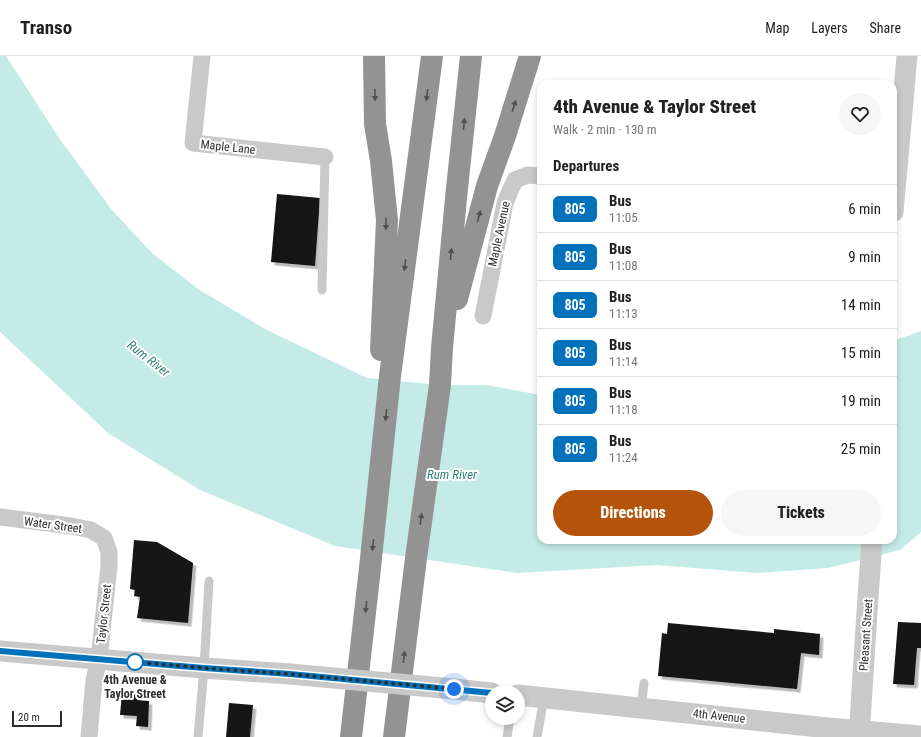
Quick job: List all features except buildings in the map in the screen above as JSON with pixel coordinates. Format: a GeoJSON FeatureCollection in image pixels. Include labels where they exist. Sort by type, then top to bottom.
{"type":"FeatureCollection","features":[{"type":"Feature","properties":{"kind":"highway"},"geometry":{"type":"LineString","coordinates":[[374,56],[375,124],[381,161],[387,220],[381,341],[382,360],[390,376]]}},
{"type":"Feature","properties":{"kind":"highway"},"geometry":{"type":"LineString","coordinates":[[351,737],[390,376],[432,56]]}},
{"type":"Feature","properties":{"kind":"highway"},"geometry":{"type":"LineString","coordinates":[[394,737],[416,558],[440,385],[455,206],[471,56]]}},
{"type":"Feature","properties":{"kind":"highway"},"geometry":{"type":"LineString","coordinates":[[442,348],[451,322],[487,186],[505,136],[530,56]]}},
{"type":"Feature","properties":{"kind":"street","name":"Maple Lane"},"geometry":{"type":"LineString","coordinates":[[202,56],[193,143],[325,157]]}},
{"type":"Feature","properties":{"kind":"street"},"geometry":{"type":"LineString","coordinates":[[897,165],[907,56]]}},
{"type":"Feature","properties":{"kind":"street","name":"Maple Avenue"},"geometry":{"type":"LineString","coordinates":[[483,316],[505,203],[516,180],[528,175],[537,176]]}},
{"type":"Feature","properties":{"kind":"street","name":"Water Street"},"geometry":{"type":"LineString","coordinates":[[0,517],[91,530],[104,538]]}},
{"type":"Feature","properties":{"kind":"street","name":"Taylor Street"},"geometry":{"type":"LineString","coordinates":[[89,737],[94,680],[99,660],[109,566],[109,552],[104,538]]}},
{"type":"Feature","properties":{"kind":"street","name":"Pleasant Street"},"geometry":{"type":"LineString","coordinates":[[860,734],[872,544]]}},
{"type":"Feature","properties":{"kind":"street"},"geometry":{"type":"LineString","coordinates":[[0,651],[290,674],[485,692]]}},
{"type":"Feature","properties":{"kind":"street","name":"4th Avenue"},"geometry":{"type":"LineString","coordinates":[[525,696],[860,734],[921,736]]}},
{"type":"Feature","properties":{"kind":"lane"},"geometry":{"type":"LineString","coordinates":[[322,290],[325,157]]}},
{"type":"Feature","properties":{"kind":"lane"},"geometry":{"type":"LineString","coordinates":[[198,737],[209,581]]}},
{"type":"Feature","properties":{"kind":"lane"},"geometry":{"type":"LineString","coordinates":[[641,708],[644,683]]}},
{"type":"Feature","properties":{"kind":"lane"},"geometry":{"type":"LineString","coordinates":[[537,737],[544,698]]}},
{"type":"Feature","properties":{"kind":"lane"},"geometry":{"type":"LineString","coordinates":[[507,737],[509,725]]}},
{"type":"Feature","properties":{"kind":"water","name":"Rum River"},"geometry":{"type":"Polygon","coordinates":[[[0,56],[6,56],[59,138],[112,210],[152,253],[198,289],[267,330],[367,378],[440,385],[487,385],[537,394],[537,544],[897,544],[897,340],[921,331],[921,532],[900,550],[828,568],[757,573],[657,565],[517,573],[335,546],[200,490],[108,433],[0,332],[0,56]]]}},
{"type":"Feature","properties":{"kind":"bus line","name":"805"},"geometry":{"type":"LineString","coordinates":[[0,651],[290,674],[485,692]]}},
{"type":"Feature","properties":{"kind":"place","name":"4th Avenue & Taylor Street"},"geometry":{"type":"Point","coordinates":[135,662]}},
{"type":"Feature","properties":{"kind":"route"},"geometry":{"type":"LineString","coordinates":[[135,662],[454,689]]}}]}
